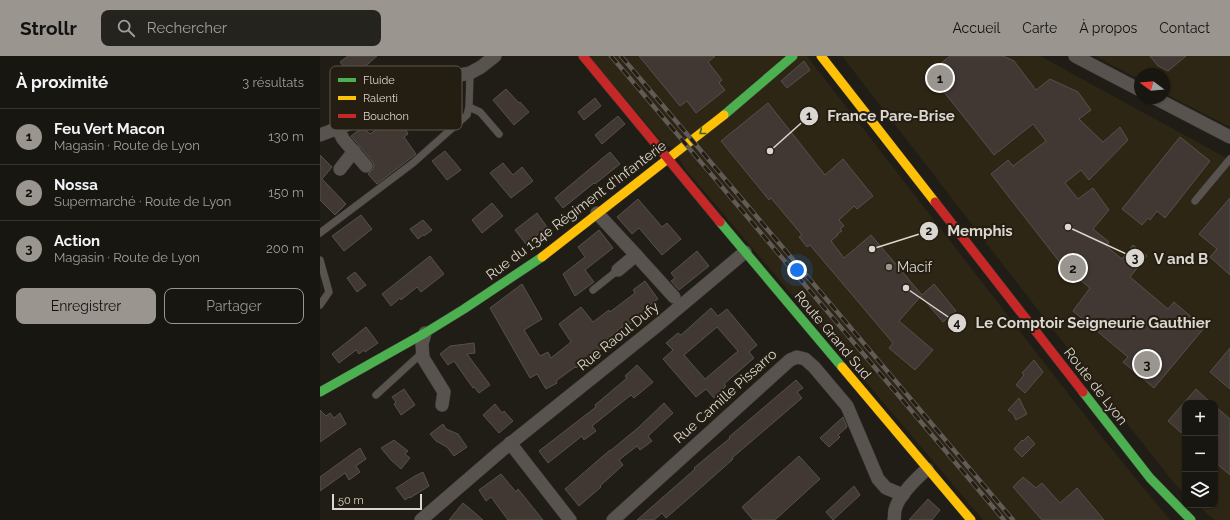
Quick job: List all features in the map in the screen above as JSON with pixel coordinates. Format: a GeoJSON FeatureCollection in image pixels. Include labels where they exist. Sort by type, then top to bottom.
{"type":"FeatureCollection","features":[{"type":"Feature","properties":{"kind":"main road","name":"Route Grand Sud"},"geometry":{"type":"LineString","coordinates":[[583,56],[745,252],[971,520]]}},
{"type":"Feature","properties":{"kind":"main road","name":"Rue du 134e Régiment d'Infanterie"},"geometry":{"type":"LineString","coordinates":[[320,392],[425,333],[537,261],[733,108],[793,56]]}},
{"type":"Feature","properties":{"kind":"main road","name":"Route de Lyon"},"geometry":{"type":"LineString","coordinates":[[821,56],[1150,478],[1191,520]]}},
{"type":"Feature","properties":{"kind":"street"},"geometry":{"type":"LineString","coordinates":[[462,75],[470,73],[481,67],[495,56]]}},
{"type":"Feature","properties":{"kind":"street"},"geometry":{"type":"LineString","coordinates":[[1082,57],[1134,87]]}},
{"type":"Feature","properties":{"kind":"street"},"geometry":{"type":"LineString","coordinates":[[1167,104],[1230,137]]}},
{"type":"Feature","properties":{"kind":"street"},"geometry":{"type":"LineString","coordinates":[[320,135],[335,130]]}},
{"type":"Feature","properties":{"kind":"street"},"geometry":{"type":"LineString","coordinates":[[338,130],[343,139],[366,166]]}},
{"type":"Feature","properties":{"kind":"street"},"geometry":{"type":"LineString","coordinates":[[340,168],[354,152]]}},
{"type":"Feature","properties":{"kind":"street"},"geometry":{"type":"LineString","coordinates":[[597,213],[674,297]]}},
{"type":"Feature","properties":{"kind":"street","name":"Rue Raoul Dufy"},"geometry":{"type":"LineString","coordinates":[[421,520],[510,443],[658,325],[745,252]]}},
{"type":"Feature","properties":{"kind":"street"},"geometry":{"type":"LineString","coordinates":[[618,270],[636,255]]}},
{"type":"Feature","properties":{"kind":"street"},"geometry":{"type":"LineString","coordinates":[[425,333],[422,344],[423,358],[444,392],[442,405]]}},
{"type":"Feature","properties":{"kind":"street","name":"Rue Camille Pissarro"},"geometry":{"type":"LineString","coordinates":[[613,520],[790,360],[797,357],[805,359],[814,367],[847,406],[878,479],[886,488],[903,495]]}},
{"type":"Feature","properties":{"kind":"street"},"geometry":{"type":"LineString","coordinates":[[510,443],[570,520]]}},
{"type":"Feature","properties":{"kind":"street"},"geometry":{"type":"LineString","coordinates":[[894,520],[895,509],[903,495],[927,469]]}},
{"type":"Feature","properties":{"kind":"lane"},"geometry":{"type":"LineString","coordinates":[[462,120],[467,116],[469,107],[470,73]]}},
{"type":"Feature","properties":{"kind":"lane"},"geometry":{"type":"LineString","coordinates":[[469,107],[480,112],[499,134]]}},
{"type":"Feature","properties":{"kind":"lane"},"geometry":{"type":"LineString","coordinates":[[320,233],[414,163],[451,130]]}},
{"type":"Feature","properties":{"kind":"lane"},"geometry":{"type":"LineString","coordinates":[[1195,201],[1230,159]]}},
{"type":"Feature","properties":{"kind":"lane"},"geometry":{"type":"LineString","coordinates":[[320,260],[329,292],[320,305]]}},
{"type":"Feature","properties":{"kind":"lane"},"geometry":{"type":"LineString","coordinates":[[593,290],[618,270]]}},
{"type":"Feature","properties":{"kind":"lane"},"geometry":{"type":"LineString","coordinates":[[376,395],[423,352]]}},
{"type":"Feature","properties":{"kind":"shaded area"},"geometry":{"type":"Polygon","coordinates":[[[589,56],[807,56],[1101,436],[1170,520],[983,520],[686,170],[672,147],[665,146],[589,56]]]}},
{"type":"Feature","properties":{"kind":"shaded area"},"geometry":{"type":"Polygon","coordinates":[[[842,56],[1040,56],[1230,160],[1230,520],[1215,520],[1201,508],[1218,508],[1218,400],[1182,400],[1182,491],[1174,483],[1048,323],[842,56]]]}},
{"type":"Feature","properties":{"kind":"shaded area"},"geometry":{"type":"Polygon","coordinates":[[[1095,56],[1230,56],[1230,127],[1170,96],[1170,68],[1134,68],[1134,77],[1095,56]]]}},
{"type":"Feature","properties":{"kind":"building"},"geometry":{"type":"Polygon","coordinates":[[[348,56],[377,56],[366,66],[343,66],[340,62],[348,56]]]}},
{"type":"Feature","properties":{"kind":"building"},"geometry":{"type":"Polygon","coordinates":[[[639,56],[715,56],[708,62],[722,80],[719,83],[725,90],[696,113],[687,101],[680,106],[639,56]]]}},
{"type":"Feature","properties":{"kind":"building"},"geometry":{"type":"Polygon","coordinates":[[[950,56],[1003,56],[1014,61],[1036,90],[1050,79],[1078,92],[1091,110],[1079,119],[1103,142],[1120,127],[1128,140],[1089,180],[1081,170],[1065,183],[1078,199],[1093,188],[1109,210],[1093,229],[1109,242],[1106,246],[1122,259],[1133,245],[1147,256],[1130,277],[1168,309],[1174,302],[1204,328],[1154,388],[1123,362],[1128,357],[1073,311],[1090,288],[1062,265],[991,174],[1008,160],[1013,166],[1046,141],[1033,124],[994,155],[929,73],[950,56]]]}},
{"type":"Feature","properties":{"kind":"building"},"geometry":{"type":"Polygon","coordinates":[[[1150,56],[1186,56],[1170,69],[1170,68],[1162,68],[1158,66],[1150,56]]]}},
{"type":"Feature","properties":{"kind":"building"},"geometry":{"type":"Polygon","coordinates":[[[804,61],[810,70],[787,88],[781,81],[804,61]]]}},
{"type":"Feature","properties":{"kind":"building"},"geometry":{"type":"Polygon","coordinates":[[[506,89],[529,112],[514,125],[493,100],[506,89]]]}},
{"type":"Feature","properties":{"kind":"building"},"geometry":{"type":"Polygon","coordinates":[[[595,98],[601,106],[584,120],[578,112],[595,98]]]}},
{"type":"Feature","properties":{"kind":"building"},"geometry":{"type":"Polygon","coordinates":[[[768,103],[825,175],[843,159],[873,196],[857,209],[854,206],[839,220],[844,226],[840,229],[842,231],[831,241],[844,258],[871,235],[922,295],[934,284],[956,311],[943,322],[921,296],[899,321],[933,350],[915,370],[889,348],[893,343],[810,245],[807,247],[799,237],[802,235],[771,198],[769,200],[721,141],[768,103]]]}},
{"type":"Feature","properties":{"kind":"building"},"geometry":{"type":"Polygon","coordinates":[[[618,116],[625,124],[602,144],[595,135],[618,116]]]}},
{"type":"Feature","properties":{"kind":"building"},"geometry":{"type":"Polygon","coordinates":[[[359,130],[366,130],[370,134],[376,130],[406,130],[408,134],[404,137],[416,154],[377,184],[368,174],[373,169],[374,165],[372,161],[351,136],[359,130]]]}},
{"type":"Feature","properties":{"kind":"building"},"geometry":{"type":"Polygon","coordinates":[[[1180,137],[1210,161],[1165,218],[1157,211],[1150,220],[1148,218],[1142,225],[1122,209],[1180,137]]]}},
{"type":"Feature","properties":{"kind":"building"},"geometry":{"type":"Polygon","coordinates":[[[445,151],[461,170],[447,180],[432,161],[445,151]]]}},
{"type":"Feature","properties":{"kind":"building"},"geometry":{"type":"Polygon","coordinates":[[[610,152],[620,164],[563,208],[555,198],[610,152]]]}},
{"type":"Feature","properties":{"kind":"building"},"geometry":{"type":"Polygon","coordinates":[[[320,155],[332,167],[322,179],[346,204],[335,215],[320,200],[320,155]]]}},
{"type":"Feature","properties":{"kind":"building"},"geometry":{"type":"Polygon","coordinates":[[[503,163],[513,175],[522,167],[533,181],[511,198],[490,173],[503,163]]]}},
{"type":"Feature","properties":{"kind":"building"},"geometry":{"type":"Polygon","coordinates":[[[1230,198],[1230,275],[1210,257],[1217,249],[1199,234],[1230,198]]]}},
{"type":"Feature","properties":{"kind":"building"},"geometry":{"type":"Polygon","coordinates":[[[638,199],[662,227],[667,223],[681,239],[662,255],[639,228],[632,234],[617,217],[638,199]]]}},
{"type":"Feature","properties":{"kind":"building"},"geometry":{"type":"Polygon","coordinates":[[[492,203],[503,216],[482,233],[472,220],[492,203]]]}},
{"type":"Feature","properties":{"kind":"building"},"geometry":{"type":"Polygon","coordinates":[[[537,213],[547,227],[526,244],[515,230],[537,213]]]}},
{"type":"Feature","properties":{"kind":"building"},"geometry":{"type":"Polygon","coordinates":[[[361,215],[372,229],[344,251],[332,236],[361,215]]]}},
{"type":"Feature","properties":{"kind":"building"},"geometry":{"type":"Polygon","coordinates":[[[423,220],[432,230],[418,239],[410,229],[423,220]]]}},
{"type":"Feature","properties":{"kind":"building"},"geometry":{"type":"Polygon","coordinates":[[[599,230],[613,248],[585,270],[594,282],[575,296],[563,274],[585,257],[578,247],[599,230]]]}},
{"type":"Feature","properties":{"kind":"building"},"geometry":{"type":"Polygon","coordinates":[[[697,251],[709,266],[679,290],[671,281],[675,278],[671,273],[697,251]]]}},
{"type":"Feature","properties":{"kind":"building"},"geometry":{"type":"Polygon","coordinates":[[[430,256],[444,274],[421,292],[417,287],[391,306],[382,294],[430,256]]]}},
{"type":"Feature","properties":{"kind":"building"},"geometry":{"type":"Polygon","coordinates":[[[355,272],[366,285],[357,292],[347,278],[355,272]]]}},
{"type":"Feature","properties":{"kind":"building"},"geometry":{"type":"Polygon","coordinates":[[[645,281],[658,299],[624,329],[622,327],[605,341],[607,344],[576,368],[575,367],[556,381],[557,383],[546,389],[537,374],[530,378],[490,308],[522,284],[542,319],[524,330],[540,356],[548,352],[551,358],[571,342],[559,324],[581,307],[593,322],[609,310],[610,312],[635,293],[633,290],[645,281]]]}},
{"type":"Feature","properties":{"kind":"building"},"geometry":{"type":"Polygon","coordinates":[[[711,308],[718,316],[727,309],[757,345],[749,352],[754,358],[724,384],[726,386],[714,398],[706,389],[696,397],[663,359],[673,350],[666,343],[678,333],[681,335],[711,308]],[[717,327],[684,355],[705,379],[738,351],[717,327]]]}},
{"type":"Feature","properties":{"kind":"building"},"geometry":{"type":"Polygon","coordinates":[[[366,327],[378,343],[365,352],[364,350],[359,354],[356,350],[339,363],[332,354],[366,327]]]}},
{"type":"Feature","properties":{"kind":"building"},"geometry":{"type":"Polygon","coordinates":[[[474,343],[475,353],[467,354],[490,385],[479,393],[474,387],[473,388],[454,361],[448,365],[440,354],[450,346],[474,343]]]}},
{"type":"Feature","properties":{"kind":"building"},"geometry":{"type":"Polygon","coordinates":[[[1230,348],[1230,389],[1210,372],[1230,348]]]}},
{"type":"Feature","properties":{"kind":"building"},"geometry":{"type":"Polygon","coordinates":[[[1034,360],[1043,372],[1025,393],[1016,385],[1024,375],[1022,373],[1034,360]]]}},
{"type":"Feature","properties":{"kind":"building"},"geometry":{"type":"Polygon","coordinates":[[[637,365],[653,382],[634,398],[631,395],[592,426],[596,431],[584,440],[582,436],[548,463],[539,451],[596,407],[595,405],[627,378],[625,376],[637,365]]]}},
{"type":"Feature","properties":{"kind":"building"},"geometry":{"type":"Polygon","coordinates":[[[796,380],[803,388],[797,392],[802,398],[732,458],[733,459],[696,492],[666,518],[662,513],[654,520],[637,520],[695,469],[694,468],[730,438],[729,437],[796,380]]]}},
{"type":"Feature","properties":{"kind":"building"},"geometry":{"type":"Polygon","coordinates":[[[404,389],[415,405],[401,415],[394,404],[396,402],[392,397],[404,389]]]}},
{"type":"Feature","properties":{"kind":"building"},"geometry":{"type":"Polygon","coordinates":[[[1196,389],[1208,400],[1186,400],[1196,389]]]}},
{"type":"Feature","properties":{"kind":"building"},"geometry":{"type":"Polygon","coordinates":[[[1019,398],[1027,414],[1016,420],[1013,414],[1008,410],[1019,398]]]}},
{"type":"Feature","properties":{"kind":"building"},"geometry":{"type":"Polygon","coordinates":[[[664,403],[673,413],[648,436],[652,441],[640,450],[637,446],[619,460],[623,465],[579,506],[565,489],[639,427],[664,403]]]}},
{"type":"Feature","properties":{"kind":"building"},"geometry":{"type":"Polygon","coordinates":[[[495,404],[502,413],[504,411],[513,421],[499,433],[483,415],[495,404]]]}},
{"type":"Feature","properties":{"kind":"building"},"geometry":{"type":"Polygon","coordinates":[[[1182,405],[1182,433],[1168,421],[1182,405]]]}},
{"type":"Feature","properties":{"kind":"building"},"geometry":{"type":"Polygon","coordinates":[[[1218,409],[1230,419],[1230,475],[1218,465],[1218,409]]]}},
{"type":"Feature","properties":{"kind":"building"},"geometry":{"type":"Polygon","coordinates":[[[320,410],[326,416],[330,413],[334,418],[340,413],[346,424],[320,442],[320,410]]]}},
{"type":"Feature","properties":{"kind":"building"},"geometry":{"type":"Polygon","coordinates":[[[843,417],[847,427],[838,435],[840,437],[829,447],[820,438],[843,417]]]}},
{"type":"Feature","properties":{"kind":"building"},"geometry":{"type":"Polygon","coordinates":[[[443,424],[446,429],[458,434],[467,447],[454,456],[447,447],[436,441],[430,434],[443,424]]]}},
{"type":"Feature","properties":{"kind":"building"},"geometry":{"type":"Polygon","coordinates":[[[1028,436],[1035,444],[1022,457],[1014,449],[1028,436]]]}},
{"type":"Feature","properties":{"kind":"building"},"geometry":{"type":"Polygon","coordinates":[[[394,440],[408,451],[405,454],[410,458],[401,469],[381,448],[394,440]]]}},
{"type":"Feature","properties":{"kind":"building"},"geometry":{"type":"Polygon","coordinates":[[[360,448],[366,459],[356,466],[360,472],[349,480],[345,473],[320,491],[320,477],[360,448]]]}},
{"type":"Feature","properties":{"kind":"building"},"geometry":{"type":"Polygon","coordinates":[[[799,456],[820,479],[775,520],[753,520],[742,507],[799,456]]]}},
{"type":"Feature","properties":{"kind":"building"},"geometry":{"type":"Polygon","coordinates":[[[423,472],[429,486],[405,500],[396,488],[423,472]]]}},
{"type":"Feature","properties":{"kind":"building"},"geometry":{"type":"Polygon","coordinates":[[[501,474],[516,492],[518,489],[543,520],[508,520],[491,497],[486,501],[479,490],[501,474]]]}},
{"type":"Feature","properties":{"kind":"building"},"geometry":{"type":"Polygon","coordinates":[[[1023,477],[1036,488],[1042,483],[1060,503],[1077,488],[1104,520],[1042,520],[1013,487],[1023,477]]]}},
{"type":"Feature","properties":{"kind":"building"},"geometry":{"type":"Polygon","coordinates":[[[854,486],[860,495],[833,520],[826,512],[854,486]]]}},
{"type":"Feature","properties":{"kind":"building"},"geometry":{"type":"Polygon","coordinates":[[[928,499],[940,510],[932,520],[909,520],[928,499]]]}},
{"type":"Feature","properties":{"kind":"building"},"geometry":{"type":"Polygon","coordinates":[[[463,503],[469,508],[483,520],[449,520],[463,503]]]}},
{"type":"Feature","properties":{"kind":"railway"},"geometry":{"type":"LineString","coordinates":[[611,56],[1004,520]]}},
{"type":"Feature","properties":{"kind":"railway"},"geometry":{"type":"LineString","coordinates":[[621,56],[1013,520]]}},
{"type":"Feature","properties":{"kind":"traffic: fast"},"geometry":{"type":"LineString","coordinates":[[724,115],[793,56]]}},
{"type":"Feature","properties":{"kind":"traffic: fast"},"geometry":{"type":"LineString","coordinates":[[720,222],[842,367]]}},
{"type":"Feature","properties":{"kind":"traffic: fast"},"geometry":{"type":"LineString","coordinates":[[320,392],[425,333],[542,257]]}},
{"type":"Feature","properties":{"kind":"traffic: fast"},"geometry":{"type":"LineString","coordinates":[[1083,392],[1150,478],[1191,520]]}},
{"type":"Feature","properties":{"kind":"traffic: slow"},"geometry":{"type":"LineString","coordinates":[[821,56],[935,202]]}},
{"type":"Feature","properties":{"kind":"traffic: slow"},"geometry":{"type":"LineString","coordinates":[[542,257],[724,115]]}},
{"type":"Feature","properties":{"kind":"traffic: slow"},"geometry":{"type":"LineString","coordinates":[[842,367],[971,520]]}},
{"type":"Feature","properties":{"kind":"traffic: jam"},"geometry":{"type":"LineString","coordinates":[[583,56],[720,222]]}},
{"type":"Feature","properties":{"kind":"traffic: jam"},"geometry":{"type":"LineString","coordinates":[[935,202],[1083,392]]}},
{"type":"Feature","properties":{"kind":"place","name":"Feu Vert Macon"},"geometry":{"type":"Point","coordinates":[940,78]}},
{"type":"Feature","properties":{"kind":"place","name":"France Pare-Brise"},"geometry":{"type":"Point","coordinates":[770,151]}},
{"type":"Feature","properties":{"kind":"place","name":"V and B"},"geometry":{"type":"Point","coordinates":[1068,227]}},
{"type":"Feature","properties":{"kind":"place","name":"Memphis"},"geometry":{"type":"Point","coordinates":[872,249]}},
{"type":"Feature","properties":{"kind":"place","name":"Macif"},"geometry":{"type":"Point","coordinates":[889,267]}},
{"type":"Feature","properties":{"kind":"place","name":"Nossa"},"geometry":{"type":"Point","coordinates":[1073,268]}},
{"type":"Feature","properties":{"kind":"place","name":"Le Comptoir Seigneurie Gauthier"},"geometry":{"type":"Point","coordinates":[906,288]}},
{"type":"Feature","properties":{"kind":"place","name":"Action"},"geometry":{"type":"Point","coordinates":[1147,364]}}]}
